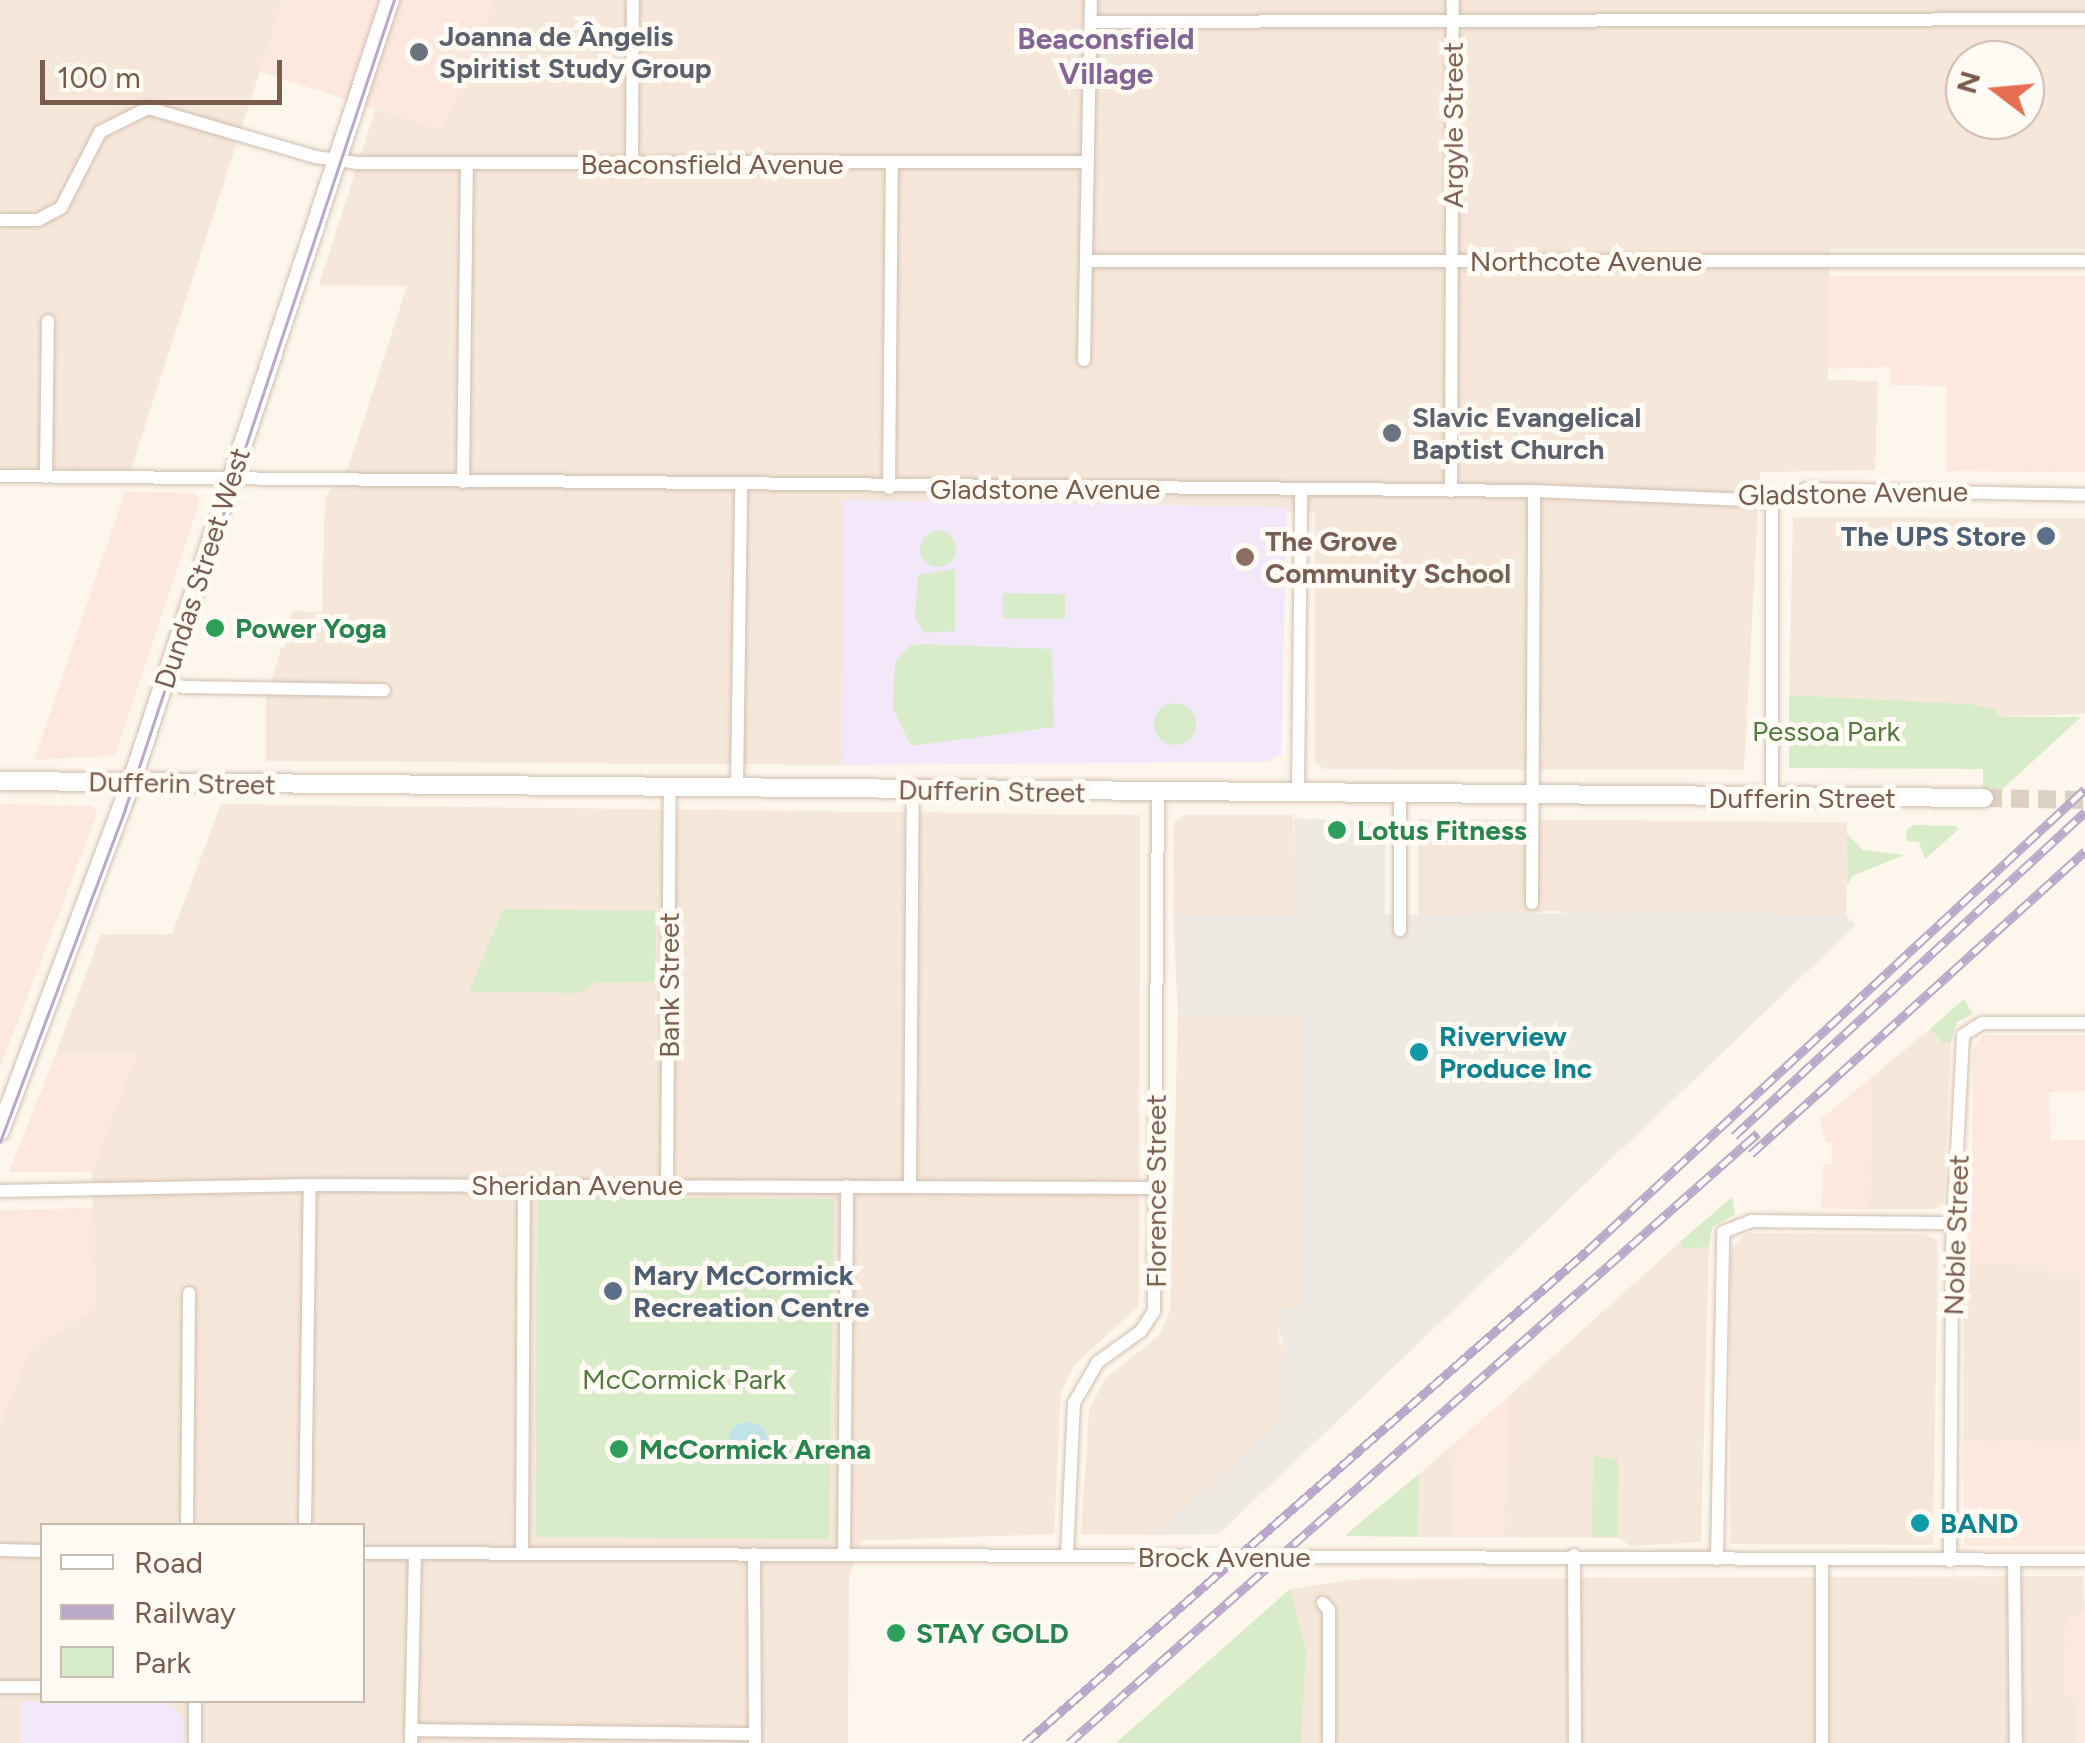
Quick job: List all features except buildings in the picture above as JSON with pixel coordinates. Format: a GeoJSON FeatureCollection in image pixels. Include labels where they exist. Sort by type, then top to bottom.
{"type":"FeatureCollection","features":[{"type":"Feature","properties":{"kind":"main road","name":"Dundas Street West"},"geometry":{"type":"LineString","coordinates":[[0,1131],[131,784],[390,0]]}},
{"type":"Feature","properties":{"kind":"main road","name":"Dufferin Street"},"geometry":{"type":"LineString","coordinates":[[0,781],[1984,798]]}},
{"type":"Feature","properties":{"kind":"street"},"geometry":{"type":"LineString","coordinates":[[632,164],[633,0]]}},
{"type":"Feature","properties":{"kind":"street"},"geometry":{"type":"LineString","coordinates":[[1084,360],[1091,0]]}},
{"type":"Feature","properties":{"kind":"street","name":"Argyle Street"},"geometry":{"type":"LineString","coordinates":[[1451,490],[1454,0]]}},
{"type":"Feature","properties":{"kind":"street"},"geometry":{"type":"LineString","coordinates":[[1091,22],[2085,19]]}},
{"type":"Feature","properties":{"kind":"street","name":"Beaconsfield Avenue"},"geometry":{"type":"LineString","coordinates":[[0,220],[38,220],[61,208],[100,132],[148,108],[337,161],[1088,162]]}},
{"type":"Feature","properties":{"kind":"street"},"geometry":{"type":"LineString","coordinates":[[463,482],[467,164]]}},
{"type":"Feature","properties":{"kind":"street"},"geometry":{"type":"LineString","coordinates":[[889,488],[892,164]]}},
{"type":"Feature","properties":{"kind":"street","name":"Northcote Avenue"},"geometry":{"type":"LineString","coordinates":[[1087,261],[2085,262]]}},
{"type":"Feature","properties":{"kind":"street"},"geometry":{"type":"LineString","coordinates":[[46,477],[48,321]]}},
{"type":"Feature","properties":{"kind":"street","name":"Gladstone Avenue"},"geometry":{"type":"LineString","coordinates":[[0,476],[889,488],[1534,491],[1772,501],[1806,489],[2085,495]]}},
{"type":"Feature","properties":{"kind":"street"},"geometry":{"type":"LineString","coordinates":[[738,787],[741,486]]}},
{"type":"Feature","properties":{"kind":"street"},"geometry":{"type":"LineString","coordinates":[[1298,794],[1302,490]]}},
{"type":"Feature","properties":{"kind":"street"},"geometry":{"type":"LineString","coordinates":[[1532,904],[1534,491]]}},
{"type":"Feature","properties":{"kind":"street"},"geometry":{"type":"LineString","coordinates":[[1772,501],[1772,797]]}},
{"type":"Feature","properties":{"kind":"street"},"geometry":{"type":"LineString","coordinates":[[164,681],[184,687],[384,690]]}},
{"type":"Feature","properties":{"kind":"street","name":"Bank Street"},"geometry":{"type":"LineString","coordinates":[[667,1184],[670,787]]}},
{"type":"Feature","properties":{"kind":"street"},"geometry":{"type":"LineString","coordinates":[[910,1185],[913,790]]}},
{"type":"Feature","properties":{"kind":"street","name":"Florence Street"},"geometry":{"type":"LineString","coordinates":[[1067,1556],[1074,1403],[1098,1362],[1141,1331],[1154,1311],[1158,792]]}},
{"type":"Feature","properties":{"kind":"street"},"geometry":{"type":"LineString","coordinates":[[1400,794],[1400,930]]}},
{"type":"Feature","properties":{"kind":"street","name":"Noble Street"},"geometry":{"type":"LineString","coordinates":[[1950,1561],[1955,1222],[1963,1035],[1982,1024],[2085,1023]]}},
{"type":"Feature","properties":{"kind":"street","name":"Sheridan Avenue"},"geometry":{"type":"LineString","coordinates":[[0,1191],[667,1184],[1155,1188]]}},
{"type":"Feature","properties":{"kind":"street"},"geometry":{"type":"LineString","coordinates":[[305,1523],[310,1185]]}},
{"type":"Feature","properties":{"kind":"street"},"geometry":{"type":"LineString","coordinates":[[522,1553],[524,1185]]}},
{"type":"Feature","properties":{"kind":"street"},"geometry":{"type":"LineString","coordinates":[[844,1555],[848,1186]]}},
{"type":"Feature","properties":{"kind":"street"},"geometry":{"type":"LineString","coordinates":[[1716,1559],[1720,1242],[1733,1225],[1955,1222]]}},
{"type":"Feature","properties":{"kind":"street"},"geometry":{"type":"LineString","coordinates":[[187,1523],[188,1293]]}},
{"type":"Feature","properties":{"kind":"street"},"geometry":{"type":"LineString","coordinates":[[0,1550],[40,1551]]}},
{"type":"Feature","properties":{"kind":"street","name":"Brock Avenue"},"geometry":{"type":"LineString","coordinates":[[365,1553],[2085,1560]]}},
{"type":"Feature","properties":{"kind":"street"},"geometry":{"type":"LineString","coordinates":[[415,1553],[411,1736],[755,1738],[754,1554]]}},
{"type":"Feature","properties":{"kind":"street"},"geometry":{"type":"LineString","coordinates":[[1574,1555],[1574,1743]]}},
{"type":"Feature","properties":{"kind":"street"},"geometry":{"type":"LineString","coordinates":[[1822,1560],[1822,1743]]}},
{"type":"Feature","properties":{"kind":"street"},"geometry":{"type":"LineString","coordinates":[[2014,1560],[2016,1743]]}},
{"type":"Feature","properties":{"kind":"street"},"geometry":{"type":"LineString","coordinates":[[1323,1603],[1329,1610],[1329,1743]]}},
{"type":"Feature","properties":{"kind":"street"},"geometry":{"type":"LineString","coordinates":[[0,1686],[40,1687]]}},
{"type":"Feature","properties":{"kind":"street"},"geometry":{"type":"LineString","coordinates":[[195,1703],[195,1743]]}},
{"type":"Feature","properties":{"kind":"shaded area"},"geometry":{"type":"Polygon","coordinates":[[[0,0],[283,0],[130,472],[0,467],[0,0]]]}},
{"type":"Feature","properties":{"kind":"shaded area"},"geometry":{"type":"Polygon","coordinates":[[[283,0],[494,0],[442,131],[259,71],[283,0]]]}},
{"type":"Feature","properties":{"kind":"shaded area"},"geometry":{"type":"Polygon","coordinates":[[[494,0],[2085,0],[2085,249],[1830,249],[1828,380],[1878,381],[1875,470],[1760,472],[1744,770],[1324,769],[1315,762],[1315,512],[844,500],[842,765],[266,761],[266,699],[292,611],[322,612],[325,498],[348,468],[407,286],[319,285],[376,107],[442,130],[494,0]]]}},
{"type":"Feature","properties":{"kind":"shaded area"},"geometry":{"type":"Polygon","coordinates":[[[1830,276],[2085,276],[2085,472],[1947,471],[1947,386],[1891,385],[1890,367],[1828,369],[1830,276]]]}},
{"type":"Feature","properties":{"kind":"shaded area"},"geometry":{"type":"Polygon","coordinates":[[[125,492],[193,493],[200,499],[115,756],[34,760],[125,492]]]}},
{"type":"Feature","properties":{"kind":"shaded area"},"geometry":{"type":"Polygon","coordinates":[[[843,500],[1287,507],[1281,754],[1268,762],[842,765],[843,500]]]}},
{"type":"Feature","properties":{"kind":"shaded area"},"geometry":{"type":"Polygon","coordinates":[[[1793,517],[2085,518],[2085,714],[1997,717],[1969,704],[1789,695],[1793,517]]]}},
{"type":"Feature","properties":{"kind":"shaded area"},"geometry":{"type":"Polygon","coordinates":[[[0,804],[93,806],[97,814],[0,1068],[0,804]]]}},
{"type":"Feature","properties":{"kind":"shaded area"},"geometry":{"type":"Polygon","coordinates":[[[221,804],[1140,815],[1139,1306],[1074,1365],[1061,1393],[1054,1534],[861,1541],[849,1579],[848,1743],[0,1743],[0,1424],[30,1350],[95,1308],[92,1166],[137,1054],[56,1053],[101,934],[172,934],[221,804]]]}},
{"type":"Feature","properties":{"kind":"shaded area"},"geometry":{"type":"Polygon","coordinates":[[[1185,815],[1293,815],[1293,916],[1173,915],[1174,823],[1185,815]]]}},
{"type":"Feature","properties":{"kind":"shaded area"},"geometry":{"type":"Polygon","coordinates":[[[1294,818],[1386,823],[1385,915],[1692,912],[1846,916],[1856,925],[1219,1534],[1154,1535],[1279,1423],[1278,1362],[1286,1354],[1276,1320],[1279,1309],[1297,1309],[1302,1016],[1178,1014],[1173,915],[1292,916],[1294,818]]]}},
{"type":"Feature","properties":{"kind":"shaded area"},"geometry":{"type":"Polygon","coordinates":[[[1418,819],[1847,822],[1846,916],[1583,917],[1553,910],[1509,918],[1418,918],[1418,819]]]}},
{"type":"Feature","properties":{"kind":"shaded area"},"geometry":{"type":"Polygon","coordinates":[[[1178,1014],[1302,1016],[1297,1309],[1279,1309],[1279,1339],[1287,1354],[1279,1423],[1154,1535],[1081,1534],[1089,1409],[1105,1379],[1160,1334],[1170,1311],[1178,1014]]]}},
{"type":"Feature","properties":{"kind":"shaded area"},"geometry":{"type":"Polygon","coordinates":[[[1930,1029],[1941,1043],[1951,1042],[1944,1203],[1935,1209],[1869,1209],[1872,1077],[1930,1029]]]}},
{"type":"Feature","properties":{"kind":"shaded area"},"geometry":{"type":"Polygon","coordinates":[[[1983,1035],[2085,1035],[2085,1091],[2049,1092],[2050,1140],[2085,1140],[2085,1546],[1964,1546],[1963,1441],[2079,1442],[2079,1274],[2048,1274],[2048,1265],[1964,1263],[1972,1198],[1973,1048],[1983,1035]]]}},
{"type":"Feature","properties":{"kind":"shaded area"},"geometry":{"type":"Polygon","coordinates":[[[56,1053],[137,1053],[92,1172],[9,1172],[56,1053]]]}},
{"type":"Feature","properties":{"kind":"shaded area"},"geometry":{"type":"Polygon","coordinates":[[[1872,1077],[1869,1209],[1822,1209],[1823,1164],[1832,1164],[1832,1143],[1826,1142],[1820,1120],[1872,1077]]]}},
{"type":"Feature","properties":{"kind":"shaded area"},"geometry":{"type":"Polygon","coordinates":[[[93,1208],[95,1308],[30,1350],[0,1424],[0,1210],[93,1208]]]}},
{"type":"Feature","properties":{"kind":"shaded area"},"geometry":{"type":"Polygon","coordinates":[[[1747,1233],[1926,1234],[1938,1241],[1933,1545],[1730,1544],[1730,1250],[1747,1233]]]}},
{"type":"Feature","properties":{"kind":"shaded area"},"geometry":{"type":"Polygon","coordinates":[[[1680,1242],[1709,1247],[1701,1542],[1630,1546],[1619,1538],[1504,1537],[1509,1396],[1680,1242]]]}},
{"type":"Feature","properties":{"kind":"shaded area"},"geometry":{"type":"Polygon","coordinates":[[[1964,1263],[2049,1265],[2049,1274],[2079,1274],[2079,1443],[1963,1441],[1964,1263]]]}},
{"type":"Feature","properties":{"kind":"shaded area"},"geometry":{"type":"Polygon","coordinates":[[[1509,1396],[1504,1537],[1454,1537],[1455,1443],[1509,1396]]]}},
{"type":"Feature","properties":{"kind":"shaded area"},"geometry":{"type":"Polygon","coordinates":[[[1455,1443],[1454,1537],[1417,1537],[1419,1474],[1455,1443]]]}},
{"type":"Feature","properties":{"kind":"shaded area"},"geometry":{"type":"Polygon","coordinates":[[[2083,1576],[2083,1612],[2067,1620],[2064,1695],[2074,1695],[2079,1743],[1116,1743],[1290,1589],[1359,1579],[2083,1576]]]}},
{"type":"Feature","properties":{"kind":"shaded area"},"geometry":{"type":"Polygon","coordinates":[[[2085,1576],[2085,1743],[2079,1743],[2074,1696],[2064,1695],[2067,1620],[2082,1612],[2085,1576]]]}},
{"type":"Feature","properties":{"kind":"shaded area"},"geometry":{"type":"Polygon","coordinates":[[[22,1702],[169,1703],[183,1718],[183,1743],[22,1743],[22,1702]]]}},
{"type":"Feature","properties":{"kind":"green space"},"geometry":{"type":"Polygon","coordinates":[[[938,531],[951,536],[956,549],[951,562],[938,567],[925,562],[920,549],[925,536],[938,531]]]}},
{"type":"Feature","properties":{"kind":"green space"},"geometry":{"type":"Polygon","coordinates":[[[955,569],[955,631],[924,633],[915,617],[918,575],[955,569]]]}},
{"type":"Feature","properties":{"kind":"green space"},"geometry":{"type":"Polygon","coordinates":[[[1003,593],[1065,594],[1065,619],[1003,618],[1003,593]]]}},
{"type":"Feature","properties":{"kind":"green space"},"geometry":{"type":"Polygon","coordinates":[[[909,646],[1052,649],[1054,727],[911,746],[893,709],[895,662],[909,646]]]}},
{"type":"Feature","properties":{"kind":"green space","name":"Pessoa Park"},"geometry":{"type":"Polygon","coordinates":[[[1789,695],[1969,704],[1997,710],[1997,717],[2081,717],[1983,807],[1983,769],[1789,768],[1789,695]]]}},
{"type":"Feature","properties":{"kind":"green space"},"geometry":{"type":"Polygon","coordinates":[[[1175,703],[1190,709],[1196,724],[1190,739],[1175,745],[1160,739],[1154,724],[1160,709],[1175,703]]]}},
{"type":"Feature","properties":{"kind":"green space"},"geometry":{"type":"Polygon","coordinates":[[[1915,825],[1959,829],[1925,859],[1919,842],[1906,841],[1907,829],[1915,825]]]}},
{"type":"Feature","properties":{"kind":"green space"},"geometry":{"type":"Polygon","coordinates":[[[1847,834],[1863,850],[1904,855],[1852,876],[1847,886],[1847,834]]]}},
{"type":"Feature","properties":{"kind":"green space"},"geometry":{"type":"Polygon","coordinates":[[[503,909],[656,911],[655,982],[593,983],[581,993],[469,992],[503,909]]]}},
{"type":"Feature","properties":{"kind":"green space"},"geometry":{"type":"Polygon","coordinates":[[[1964,999],[1973,1014],[1957,1022],[1951,1042],[1942,1043],[1930,1029],[1964,999]]]}},
{"type":"Feature","properties":{"kind":"green space","name":"McCormick Park"},"geometry":{"type":"Polygon","coordinates":[[[537,1197],[834,1199],[829,1539],[536,1537],[537,1197]]]}},
{"type":"Feature","properties":{"kind":"green space"},"geometry":{"type":"Polygon","coordinates":[[[1732,1197],[1735,1214],[1712,1227],[1709,1247],[1684,1248],[1680,1242],[1732,1197]]]}},
{"type":"Feature","properties":{"kind":"green space"},"geometry":{"type":"Polygon","coordinates":[[[1593,1456],[1618,1460],[1617,1537],[1592,1537],[1593,1456]]]}},
{"type":"Feature","properties":{"kind":"green space"},"geometry":{"type":"Polygon","coordinates":[[[1419,1474],[1417,1537],[1345,1536],[1362,1521],[1419,1474]]]}},
{"type":"Feature","properties":{"kind":"green space"},"geometry":{"type":"Polygon","coordinates":[[[1290,1589],[1306,1650],[1301,1743],[1116,1743],[1290,1589]]]}},
{"type":"Feature","properties":{"kind":"water"},"geometry":{"type":"Polygon","coordinates":[[[748,1422],[762,1428],[768,1442],[762,1456],[748,1462],[734,1456],[728,1442],[734,1428],[748,1422]]]}},
{"type":"Feature","properties":{"kind":"tunnel"},"geometry":{"type":"LineString","coordinates":[[1984,798],[2085,800]]}},
{"type":"Feature","properties":{"kind":"tram line"},"geometry":{"type":"LineString","coordinates":[[0,1142],[124,812],[394,0]]}},
{"type":"Feature","properties":{"kind":"railway"},"geometry":{"type":"LineString","coordinates":[[1025,1743],[1587,1251],[2085,789]]}},
{"type":"Feature","properties":{"kind":"railway"},"geometry":{"type":"LineString","coordinates":[[1734,1136],[2085,812]]}},
{"type":"Feature","properties":{"kind":"railway"},"geometry":{"type":"LineString","coordinates":[[1751,1154],[2085,851]]}},
{"type":"Feature","properties":{"kind":"railway"},"geometry":{"type":"LineString","coordinates":[[1069,1743],[1758,1133]]}},
{"type":"Feature","properties":{"kind":"place","name":"Joanna de Ângelis Spiritist Study Group"},"geometry":{"type":"Point","coordinates":[419,52]}},
{"type":"Feature","properties":{"kind":"place","name":"Slavic Evangelical Baptist Church"},"geometry":{"type":"Point","coordinates":[1392,433]}},
{"type":"Feature","properties":{"kind":"place","name":"The UPS Store"},"geometry":{"type":"Point","coordinates":[2046,536]}},
{"type":"Feature","properties":{"kind":"place","name":"The Grove Community School"},"geometry":{"type":"Point","coordinates":[1245,557]}},
{"type":"Feature","properties":{"kind":"place","name":"Power Yoga"},"geometry":{"type":"Point","coordinates":[215,628]}},
{"type":"Feature","properties":{"kind":"place","name":"Lotus Fitness"},"geometry":{"type":"Point","coordinates":[1337,830]}},
{"type":"Feature","properties":{"kind":"place","name":"Riverview Produce Inc"},"geometry":{"type":"Point","coordinates":[1419,1052]}},
{"type":"Feature","properties":{"kind":"place","name":"Mary McCormick Recreation Centre"},"geometry":{"type":"Point","coordinates":[613,1291]}},
{"type":"Feature","properties":{"kind":"place","name":"McCormick Arena"},"geometry":{"type":"Point","coordinates":[619,1449]}},
{"type":"Feature","properties":{"kind":"place","name":"BAND"},"geometry":{"type":"Point","coordinates":[1920,1523]}},
{"type":"Feature","properties":{"kind":"place","name":"STAY GOLD"},"geometry":{"type":"Point","coordinates":[896,1633]}},
{"type":"Feature","properties":{"kind":"district","name":"Beaconsfield Village"},"geometry":{"type":"Point","coordinates":[1106,56]}}]}
